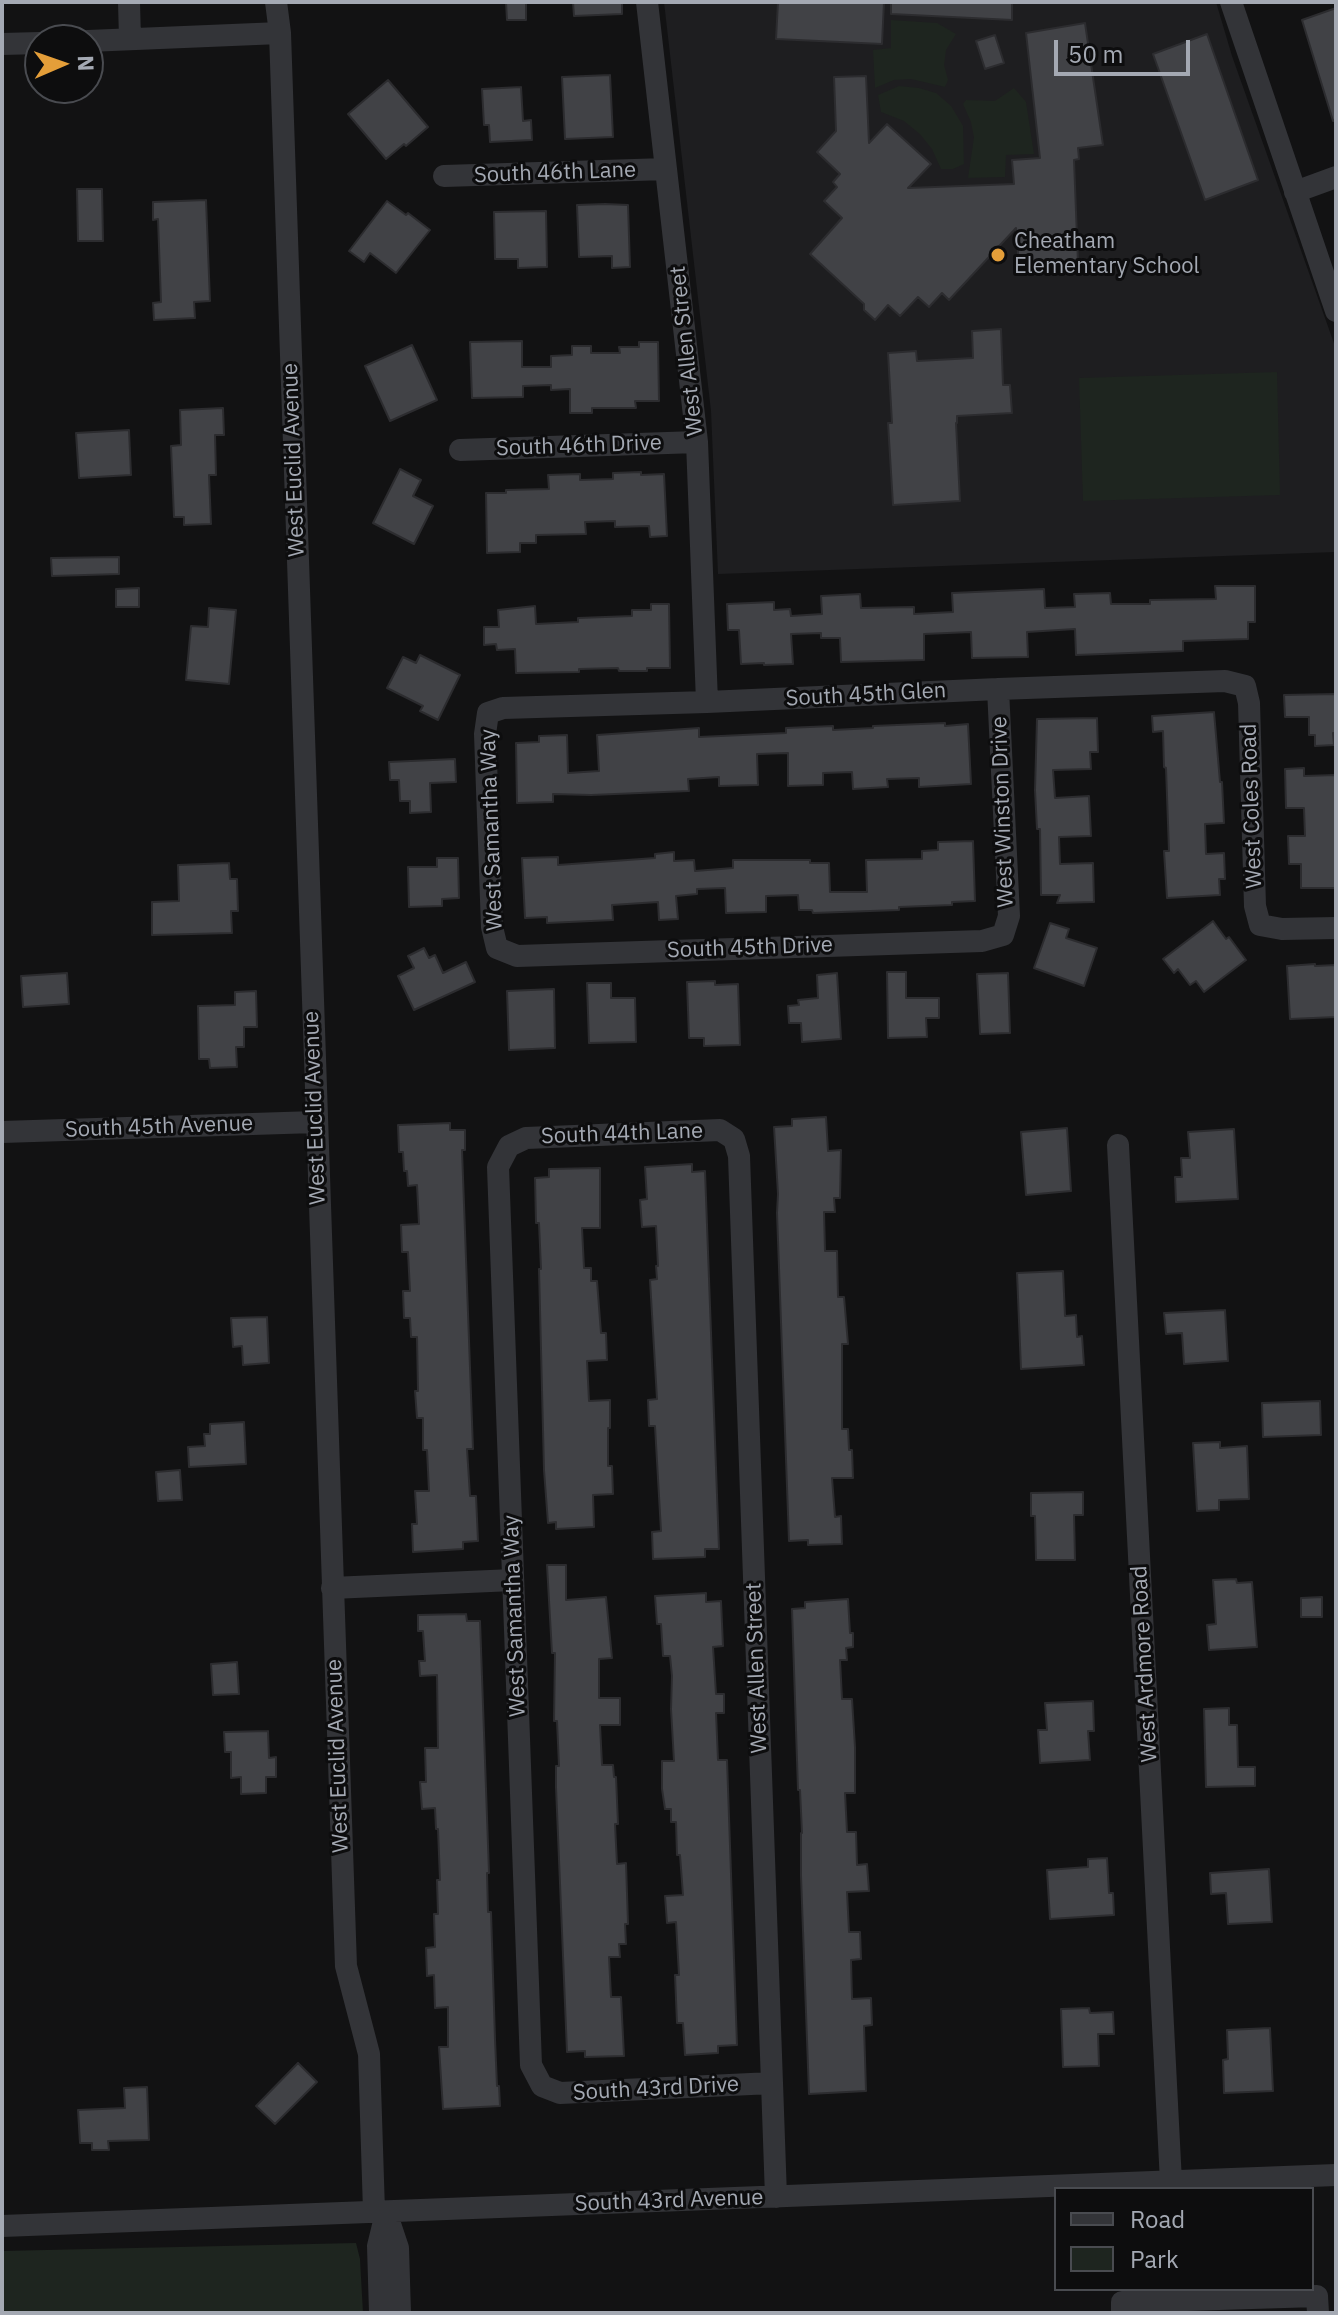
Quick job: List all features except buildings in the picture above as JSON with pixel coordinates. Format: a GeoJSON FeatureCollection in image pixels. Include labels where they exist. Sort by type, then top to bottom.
{"type":"FeatureCollection","features":[{"type":"Feature","properties":{"kind":"street"},"geometry":{"type":"LineString","coordinates":[[129,2],[130,39]]}},
{"type":"Feature","properties":{"kind":"street","name":"West Euclid Avenue"},"geometry":{"type":"LineString","coordinates":[[276,2],[280,33],[346,1966],[369,2054],[380,2212],[380,2313]]}},
{"type":"Feature","properties":{"kind":"street","name":"West Allen Street"},"geometry":{"type":"LineString","coordinates":[[647,2],[697,442],[707,702]]}},
{"type":"Feature","properties":{"kind":"street"},"geometry":{"type":"LineString","coordinates":[[1231,2],[1336,311]]}},
{"type":"Feature","properties":{"kind":"street"},"geometry":{"type":"LineString","coordinates":[[104,40],[280,33]]}},
{"type":"Feature","properties":{"kind":"street"},"geometry":{"type":"LineString","coordinates":[[2,44],[24,43]]}},
{"type":"Feature","properties":{"kind":"street","name":"South 46th Lane"},"geometry":{"type":"LineString","coordinates":[[444,176],[666,169]]}},
{"type":"Feature","properties":{"kind":"street"},"geometry":{"type":"LineString","coordinates":[[1295,192],[1336,177]]}},
{"type":"Feature","properties":{"kind":"street","name":"South 46th Drive"},"geometry":{"type":"LineString","coordinates":[[460,450],[697,442]]}},
{"type":"Feature","properties":{"kind":"street","name":"South 45th Glen"},"geometry":{"type":"LineString","coordinates":[[488,713],[503,708],[998,689],[1225,681],[1245,686]]}},
{"type":"Feature","properties":{"kind":"street","name":"West Coles Road"},"geometry":{"type":"LineString","coordinates":[[1245,686],[1249,703],[1255,906],[1260,925],[1282,929],[1336,928]]}},
{"type":"Feature","properties":{"kind":"street","name":"West Winston Drive"},"geometry":{"type":"LineString","coordinates":[[998,689],[1009,916],[1003,935]]}},
{"type":"Feature","properties":{"kind":"street","name":"West Samantha Way"},"geometry":{"type":"LineString","coordinates":[[488,713],[485,734],[491,912],[497,948]]}},
{"type":"Feature","properties":{"kind":"street","name":"South 45th Drive"},"geometry":{"type":"LineString","coordinates":[[497,948],[517,956],[982,941],[1003,935]]}},
{"type":"Feature","properties":{"kind":"street","name":"South 45th Avenue"},"geometry":{"type":"LineString","coordinates":[[2,1132],[315,1122]]}},
{"type":"Feature","properties":{"kind":"street","name":"South 44th Lane"},"geometry":{"type":"LineString","coordinates":[[509,1146],[526,1138],[720,1130],[734,1139]]}},
{"type":"Feature","properties":{"kind":"street","name":"West Allen Street"},"geometry":{"type":"LineString","coordinates":[[734,1139],[739,1156],[776,2197]]}},
{"type":"Feature","properties":{"kind":"street","name":"West Ardmore Road"},"geometry":{"type":"LineString","coordinates":[[1118,1145],[1171,2182]]}},
{"type":"Feature","properties":{"kind":"street","name":"West Samantha Way"},"geometry":{"type":"LineString","coordinates":[[509,1146],[498,1167],[531,2065],[542,2086]]}},
{"type":"Feature","properties":{"kind":"street"},"geometry":{"type":"LineString","coordinates":[[332,1588],[513,1580]]}},
{"type":"Feature","properties":{"kind":"street","name":"South 43rd Drive"},"geometry":{"type":"LineString","coordinates":[[542,2086],[560,2093],[772,2083]]}},
{"type":"Feature","properties":{"kind":"street","name":"South 43rd Avenue"},"geometry":{"type":"LineString","coordinates":[[2,2226],[1336,2175]]}},
{"type":"Feature","properties":{"kind":"street","name":"West Euclid Avenue"},"geometry":{"type":"LineString","coordinates":[[380,2212],[398,2248],[400,2313]]}},
{"type":"Feature","properties":{"kind":"street"},"geometry":{"type":"LineString","coordinates":[[1122,2307],[1318,2305]]}},
{"type":"Feature","properties":{"kind":"shaded area","name":"Cheatham Elementary School"},"geometry":{"type":"Polygon","coordinates":[[[664,2],[1216,2],[1232,56],[1336,349],[1336,552],[718,574],[711,411],[664,2]]]}},
{"type":"Feature","properties":{"kind":"green space"},"geometry":{"type":"Polygon","coordinates":[[[891,20],[937,23],[956,34],[946,50],[944,65],[948,80],[945,87],[911,79],[894,80],[875,88],[873,50],[891,48],[891,20]]]}},
{"type":"Feature","properties":{"kind":"green space"},"geometry":{"type":"Polygon","coordinates":[[[899,86],[936,93],[951,106],[963,126],[964,164],[953,169],[941,169],[932,149],[920,134],[904,121],[881,112],[878,95],[899,86]]]}},
{"type":"Feature","properties":{"kind":"green space"},"geometry":{"type":"Polygon","coordinates":[[[1014,88],[1026,102],[1034,154],[1006,155],[1005,177],[968,178],[974,137],[963,104],[966,100],[995,101],[1014,88]]]}},
{"type":"Feature","properties":{"kind":"green space"},"geometry":{"type":"Polygon","coordinates":[[[1277,372],[1280,495],[1083,501],[1079,378],[1277,372]]]}},
{"type":"Feature","properties":{"kind":"green space"},"geometry":{"type":"Polygon","coordinates":[[[356,2243],[363,2313],[2,2313],[2,2251],[356,2243]]]}},
{"type":"Feature","properties":{"kind":"place","name":"Cheatham Elementary School"},"geometry":{"type":"Point","coordinates":[998,255]}}]}
